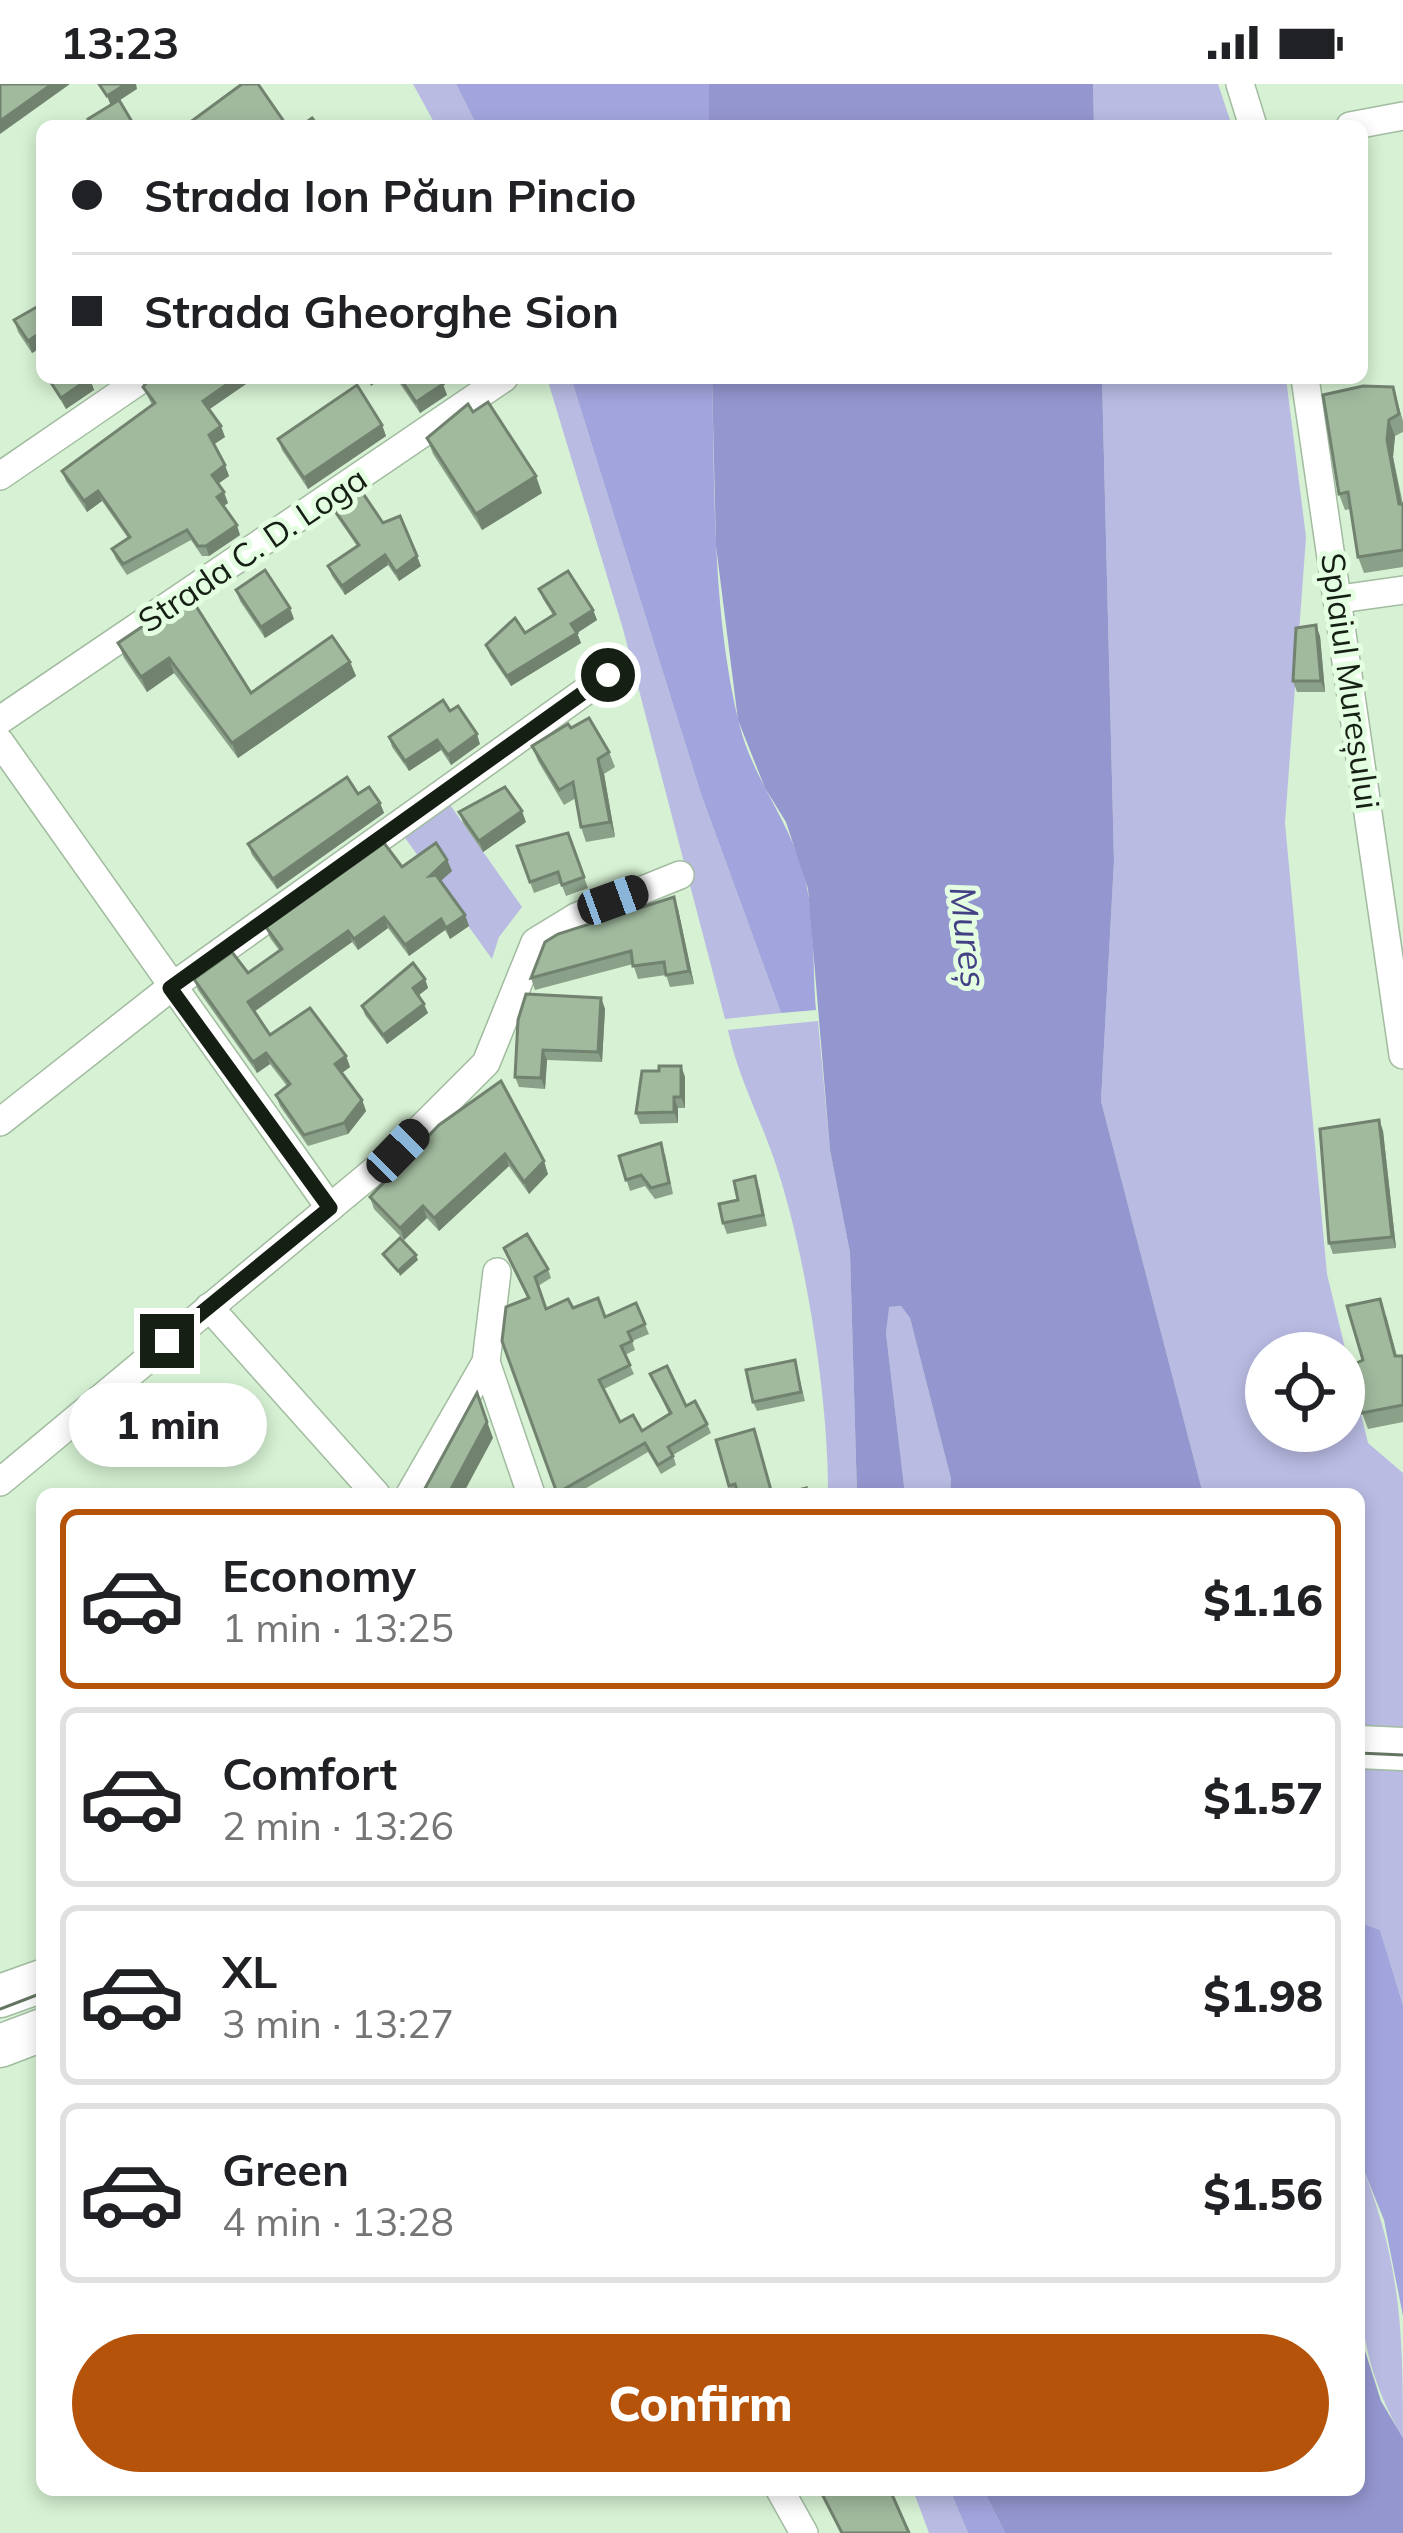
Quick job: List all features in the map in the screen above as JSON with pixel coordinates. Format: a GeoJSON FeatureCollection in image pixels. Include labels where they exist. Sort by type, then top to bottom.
{"type":"FeatureCollection","features":[{"type":"Feature","properties":{"kind":"main road"},"geometry":{"type":"LineString","coordinates":[[1365,1747],[1403,1749]]}},
{"type":"Feature","properties":{"kind":"main road"},"geometry":{"type":"LineString","coordinates":[[1365,1768],[1403,1769]]}},
{"type":"Feature","properties":{"kind":"main road"},"geometry":{"type":"LineString","coordinates":[[0,1996],[36,1984]]}},
{"type":"Feature","properties":{"kind":"main road"},"geometry":{"type":"LineString","coordinates":[[0,2046],[36,2032]]}},
{"type":"Feature","properties":{"kind":"street"},"geometry":{"type":"LineString","coordinates":[[1240,84],[1251,120]]}},
{"type":"Feature","properties":{"kind":"street"},"geometry":{"type":"LineString","coordinates":[[1368,123],[1403,116]]}},
{"type":"Feature","properties":{"kind":"street"},"geometry":{"type":"LineString","coordinates":[[0,476],[134,384]]}},
{"type":"Feature","properties":{"kind":"street","name":"Strada C. D. Loga"},"geometry":{"type":"LineString","coordinates":[[0,720],[495,384]]}},
{"type":"Feature","properties":{"kind":"street","name":"Splaiul Mureșului"},"geometry":{"type":"LineString","coordinates":[[1306,384],[1403,1055]]}},
{"type":"Feature","properties":{"kind":"street"},"geometry":{"type":"LineString","coordinates":[[1340,599],[1403,590]]}},
{"type":"Feature","properties":{"kind":"street"},"geometry":{"type":"LineString","coordinates":[[0,1122],[170,988],[608,675]]}},
{"type":"Feature","properties":{"kind":"street"},"geometry":{"type":"LineString","coordinates":[[0,742],[330,1208]]}},
{"type":"Feature","properties":{"kind":"street"},"geometry":{"type":"LineString","coordinates":[[0,1482],[398,1151],[486,1063],[535,942],[576,916],[680,875]]}},
{"type":"Feature","properties":{"kind":"street"},"geometry":{"type":"LineString","coordinates":[[413,1488],[486,1362],[497,1272]]}},
{"type":"Feature","properties":{"kind":"street"},"geometry":{"type":"LineString","coordinates":[[209,1307],[371,1488]]}},
{"type":"Feature","properties":{"kind":"street"},"geometry":{"type":"LineString","coordinates":[[486,1362],[529,1488]]}},
{"type":"Feature","properties":{"kind":"street"},"geometry":{"type":"LineString","coordinates":[[783,2496],[804,2533]]}},
{"type":"Feature","properties":{"kind":"shaded area"},"geometry":{"type":"Polygon","coordinates":[[[413,84],[456,84],[474,120],[433,120],[413,84]]]}},
{"type":"Feature","properties":{"kind":"shaded area"},"geometry":{"type":"Polygon","coordinates":[[[456,84],[709,84],[709,120],[474,120],[456,84]]]}},
{"type":"Feature","properties":{"kind":"shaded area"},"geometry":{"type":"Polygon","coordinates":[[[1093,84],[1218,84],[1230,120],[1094,120],[1093,84]]]}},
{"type":"Feature","properties":{"kind":"shaded area"},"geometry":{"type":"Polygon","coordinates":[[[549,384],[573,384],[701,794],[781,1013],[725,1019],[623,629],[549,384]]]}},
{"type":"Feature","properties":{"kind":"shaded area"},"geometry":{"type":"Polygon","coordinates":[[[573,384],[712,384],[716,552],[730,681],[744,742],[806,882],[816,1010],[781,1013],[701,794],[573,384]]]}},
{"type":"Feature","properties":{"kind":"shaded area"},"geometry":{"type":"Polygon","coordinates":[[[1102,384],[1287,384],[1306,537],[1285,823],[1327,1274],[1341,1332],[1245,1332],[1245,1452],[1365,1452],[1365,1431],[1368,1443],[1403,1473],[1403,2005],[1380,1930],[1365,1924],[1365,1488],[1201,1488],[1101,1101],[1114,861],[1102,384]]]}},
{"type":"Feature","properties":{"kind":"shaded area"},"geometry":{"type":"Polygon","coordinates":[[[448,802],[522,907],[499,937],[492,959],[403,835],[448,802]]]}},
{"type":"Feature","properties":{"kind":"shaded area"},"geometry":{"type":"Polygon","coordinates":[[[818,1021],[830,1150],[850,1253],[857,1488],[828,1488],[820,1371],[796,1236],[728,1030],[818,1021]]]}},
{"type":"Feature","properties":{"kind":"shaded area"},"geometry":{"type":"Polygon","coordinates":[[[901,1306],[910,1318],[950,1488],[904,1488],[886,1333],[888,1307],[901,1306]]]}},
{"type":"Feature","properties":{"kind":"shaded area"},"geometry":{"type":"Polygon","coordinates":[[[1365,1924],[1380,1930],[1403,2005],[1403,2316],[1384,2220],[1365,2173],[1365,1924]]]}},
{"type":"Feature","properties":{"kind":"shaded area"},"geometry":{"type":"Polygon","coordinates":[[[1365,2174],[1384,2230],[1397,2296],[1403,2438],[1372,2369],[1365,2340],[1365,2174]]]}},
{"type":"Feature","properties":{"kind":"shaded area"},"geometry":{"type":"Polygon","coordinates":[[[915,2496],[953,2496],[968,2533],[929,2533],[915,2496]]]}},
{"type":"Feature","properties":{"kind":"shaded area"},"geometry":{"type":"Polygon","coordinates":[[[953,2496],[986,2496],[1005,2533],[968,2533],[953,2496]]]}},
{"type":"Feature","properties":{"kind":"water"},"geometry":{"type":"Polygon","coordinates":[[[709,84],[1093,84],[1094,120],[709,120],[709,84]]]}},
{"type":"Feature","properties":{"kind":"water","name":"Mureș"},"geometry":{"type":"Polygon","coordinates":[[[712,384],[1102,384],[1114,861],[1101,1101],[1201,1488],[950,1488],[910,1318],[901,1306],[889,1307],[886,1333],[904,1488],[857,1488],[850,1253],[830,1150],[808,889],[786,822],[765,788],[738,720],[716,546],[712,384]]]}},
{"type":"Feature","properties":{"kind":"water"},"geometry":{"type":"Polygon","coordinates":[[[1365,2351],[1381,2401],[1403,2438],[1403,2533],[1005,2533],[986,2496],[1365,2496],[1365,2351]]]}},
{"type":"Feature","properties":{"kind":"building"},"geometry":{"type":"Polygon","coordinates":[[[0,84],[52,84],[0,121],[0,84]]]}},
{"type":"Feature","properties":{"kind":"building"},"geometry":{"type":"Polygon","coordinates":[[[99,84],[126,84],[107,96],[99,84]]]}},
{"type":"Feature","properties":{"kind":"building"},"geometry":{"type":"Polygon","coordinates":[[[242,84],[258,84],[283,120],[193,120],[242,84]]]}},
{"type":"Feature","properties":{"kind":"building"},"geometry":{"type":"Polygon","coordinates":[[[119,100],[131,120],[89,120],[119,100]]]}},
{"type":"Feature","properties":{"kind":"building"},"geometry":{"type":"Polygon","coordinates":[[[36,307],[36,336],[28,341],[14,320],[36,307]]]}},
{"type":"Feature","properties":{"kind":"building"},"geometry":{"type":"Polygon","coordinates":[[[52,384],[81,384],[61,398],[52,384]]]}},
{"type":"Feature","properties":{"kind":"building"},"geometry":{"type":"Polygon","coordinates":[[[227,384],[203,401],[221,426],[209,435],[225,465],[212,475],[224,492],[217,497],[237,525],[206,546],[198,546],[187,530],[123,564],[112,549],[130,537],[98,491],[84,501],[62,471],[155,403],[143,387],[227,384]]]}},
{"type":"Feature","properties":{"kind":"building"},"geometry":{"type":"Polygon","coordinates":[[[404,384],[443,384],[416,402],[404,384]]]}},
{"type":"Feature","properties":{"kind":"building"},"geometry":{"type":"Polygon","coordinates":[[[357,385],[382,425],[304,478],[278,439],[357,385]]]}},
{"type":"Feature","properties":{"kind":"building"},"geometry":{"type":"Polygon","coordinates":[[[1363,386],[1393,387],[1399,414],[1389,420],[1387,440],[1399,504],[1403,504],[1403,550],[1358,557],[1348,492],[1339,494],[1323,395],[1363,386]]]}},
{"type":"Feature","properties":{"kind":"building"},"geometry":{"type":"Polygon","coordinates":[[[488,402],[536,476],[476,514],[427,438],[468,404],[473,412],[488,402]]]}},
{"type":"Feature","properties":{"kind":"building"},"geometry":{"type":"Polygon","coordinates":[[[358,486],[383,523],[400,516],[417,556],[396,572],[385,555],[342,586],[328,566],[359,545],[331,505],[358,486]]]}},
{"type":"Feature","properties":{"kind":"building"},"geometry":{"type":"Polygon","coordinates":[[[265,570],[290,608],[261,627],[236,590],[265,570]]]}},
{"type":"Feature","properties":{"kind":"building"},"geometry":{"type":"Polygon","coordinates":[[[568,571],[593,610],[571,624],[577,633],[507,676],[486,645],[515,618],[525,633],[555,614],[539,589],[568,571]]]}},
{"type":"Feature","properties":{"kind":"building"},"geometry":{"type":"Polygon","coordinates":[[[189,595],[251,693],[332,636],[350,662],[232,743],[169,658],[141,677],[118,643],[189,595]]]}},
{"type":"Feature","properties":{"kind":"building"},"geometry":{"type":"Polygon","coordinates":[[[1316,625],[1321,681],[1293,681],[1296,628],[1316,625]]]}},
{"type":"Feature","properties":{"kind":"building"},"geometry":{"type":"Polygon","coordinates":[[[443,700],[450,711],[458,706],[477,734],[448,755],[437,740],[405,761],[389,737],[443,700]]]}},
{"type":"Feature","properties":{"kind":"building"},"geometry":{"type":"Polygon","coordinates":[[[589,718],[609,752],[598,759],[610,822],[581,827],[573,782],[559,790],[532,746],[568,724],[571,728],[589,718]]]}},
{"type":"Feature","properties":{"kind":"building"},"geometry":{"type":"Polygon","coordinates":[[[347,777],[358,794],[369,787],[380,803],[273,879],[248,844],[347,777]]]}},
{"type":"Feature","properties":{"kind":"building"},"geometry":{"type":"Polygon","coordinates":[[[505,787],[522,811],[479,841],[459,812],[505,787]]]}},
{"type":"Feature","properties":{"kind":"building"},"geometry":{"type":"Polygon","coordinates":[[[568,833],[584,877],[562,885],[558,872],[530,882],[517,846],[568,833]]]}},
{"type":"Feature","properties":{"kind":"building"},"geometry":{"type":"Polygon","coordinates":[[[384,843],[402,867],[436,843],[447,860],[430,876],[436,875],[465,915],[446,928],[441,919],[405,945],[384,917],[354,939],[348,931],[248,1002],[270,1035],[310,1008],[346,1056],[335,1064],[362,1100],[344,1123],[304,1135],[276,1095],[290,1084],[266,1053],[253,1062],[194,979],[232,952],[248,973],[282,949],[266,927],[384,843]]]}},
{"type":"Feature","properties":{"kind":"building"},"geometry":{"type":"Polygon","coordinates":[[[674,897],[689,971],[666,975],[664,962],[633,966],[631,951],[531,978],[545,942],[558,934],[674,897]]]}},
{"type":"Feature","properties":{"kind":"building"},"geometry":{"type":"Polygon","coordinates":[[[413,963],[425,979],[413,988],[424,1004],[383,1035],[362,1006],[413,963]]]}},
{"type":"Feature","properties":{"kind":"building"},"geometry":{"type":"Polygon","coordinates":[[[526,994],[601,998],[598,1052],[543,1050],[541,1078],[515,1077],[518,1020],[526,994]]]}},
{"type":"Feature","properties":{"kind":"building"},"geometry":{"type":"Polygon","coordinates":[[[659,1066],[681,1066],[681,1097],[674,1097],[674,1112],[636,1113],[642,1071],[659,1071],[659,1066]]]}},
{"type":"Feature","properties":{"kind":"building"},"geometry":{"type":"Polygon","coordinates":[[[501,1081],[544,1161],[524,1182],[505,1154],[434,1218],[423,1206],[400,1228],[370,1197],[439,1125],[501,1081]]]}},
{"type":"Feature","properties":{"kind":"building"},"geometry":{"type":"Polygon","coordinates":[[[1379,1120],[1392,1237],[1329,1243],[1320,1129],[1379,1120]]]}},
{"type":"Feature","properties":{"kind":"building"},"geometry":{"type":"Polygon","coordinates":[[[661,1143],[669,1183],[651,1188],[641,1175],[626,1180],[619,1156],[661,1143]]]}},
{"type":"Feature","properties":{"kind":"building"},"geometry":{"type":"Polygon","coordinates":[[[755,1176],[763,1215],[723,1223],[719,1204],[738,1200],[734,1181],[755,1176]]]}},
{"type":"Feature","properties":{"kind":"building"},"geometry":{"type":"Polygon","coordinates":[[[527,1234],[548,1269],[535,1277],[546,1309],[568,1299],[573,1308],[598,1298],[605,1317],[636,1303],[645,1324],[628,1332],[632,1341],[621,1346],[630,1365],[599,1380],[620,1422],[633,1415],[642,1431],[671,1413],[650,1374],[667,1366],[686,1406],[695,1401],[707,1424],[668,1447],[673,1456],[658,1465],[645,1443],[566,1488],[555,1488],[502,1341],[506,1307],[529,1298],[504,1248],[527,1234]]]}},
{"type":"Feature","properties":{"kind":"building"},"geometry":{"type":"Polygon","coordinates":[[[400,1238],[416,1255],[398,1271],[383,1254],[400,1238]]]}},
{"type":"Feature","properties":{"kind":"building"},"geometry":{"type":"Polygon","coordinates":[[[1380,1299],[1395,1356],[1403,1356],[1403,1405],[1365,1412],[1365,1332],[1355,1332],[1347,1306],[1380,1299]]]}},
{"type":"Feature","properties":{"kind":"building"},"geometry":{"type":"Polygon","coordinates":[[[795,1360],[801,1392],[753,1402],[746,1370],[795,1360]]]}},
{"type":"Feature","properties":{"kind":"building"},"geometry":{"type":"Polygon","coordinates":[[[477,1393],[487,1422],[452,1488],[425,1488],[477,1393]]]}},
{"type":"Feature","properties":{"kind":"building"},"geometry":{"type":"Polygon","coordinates":[[[754,1429],[770,1488],[729,1486],[716,1440],[754,1429]]]}},
{"type":"Feature","properties":{"kind":"building"},"geometry":{"type":"Polygon","coordinates":[[[823,2496],[893,2496],[909,2533],[842,2533],[823,2496]]]}},
{"type":"Feature","properties":{"kind":"tram line"},"geometry":{"type":"LineString","coordinates":[[1365,1753],[1403,1755]]}},
{"type":"Feature","properties":{"kind":"tram line"},"geometry":{"type":"LineString","coordinates":[[0,2009],[36,1995]]}},
{"type":"Feature","properties":{"kind":"route"},"geometry":{"type":"LineString","coordinates":[[167,1341],[330,1208],[170,988],[608,675]]}}]}
